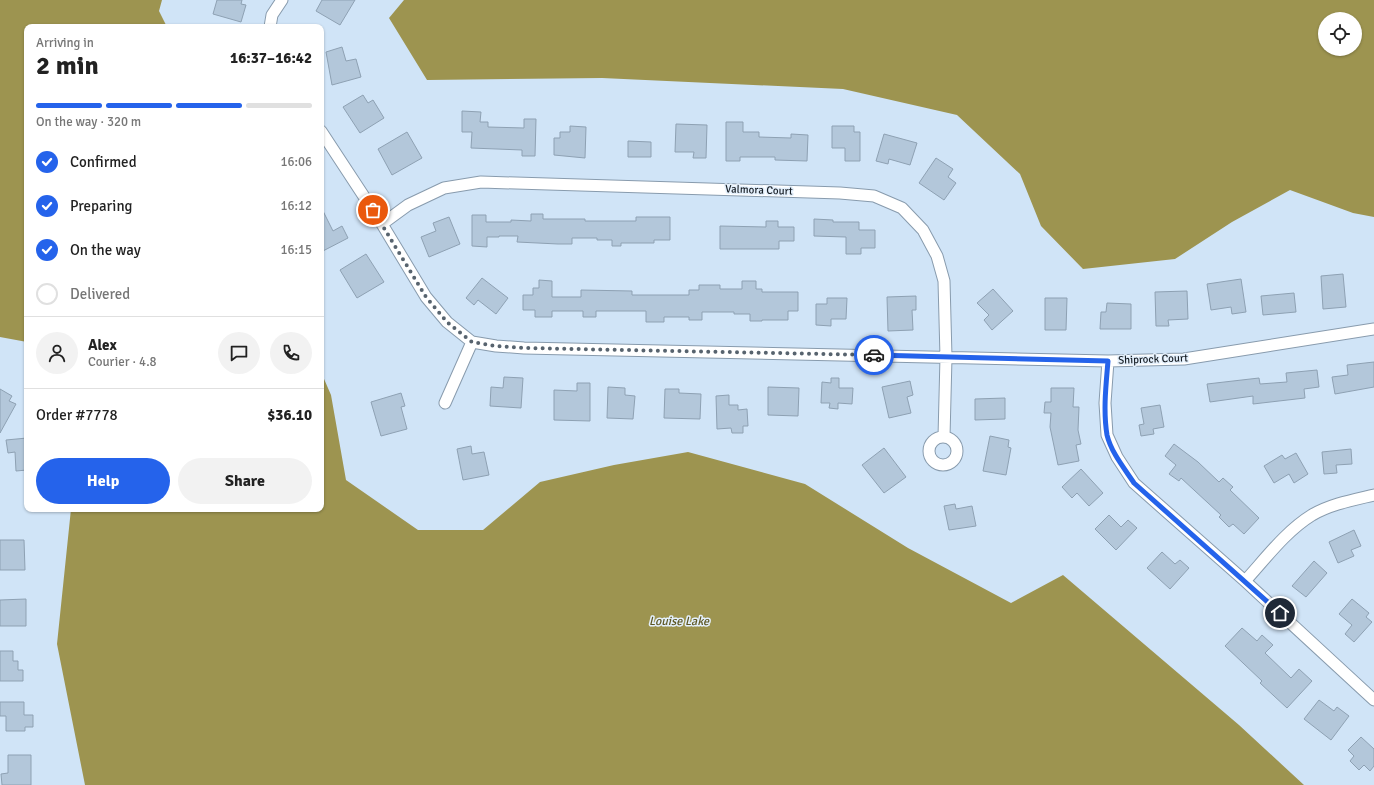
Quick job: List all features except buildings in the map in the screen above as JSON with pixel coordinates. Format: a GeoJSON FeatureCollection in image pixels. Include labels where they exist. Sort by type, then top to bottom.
{"type":"FeatureCollection","features":[{"type":"Feature","properties":{"kind":"street"},"geometry":{"type":"LineString","coordinates":[[271,24],[272,16],[282,0]]}},
{"type":"Feature","properties":{"kind":"street","name":"Shiprock Court"},"geometry":{"type":"LineString","coordinates":[[324,136],[382,224],[426,297],[447,322],[472,342],[496,346],[524,348],[1108,361],[1184,359],[1374,329]]}},
{"type":"Feature","properties":{"kind":"street","name":"Valmora Court"},"geometry":{"type":"LineString","coordinates":[[382,224],[408,205],[444,188],[481,182],[840,193],[874,196],[902,208],[923,230],[937,256],[944,282],[946,357],[944,437]]}},
{"type":"Feature","properties":{"kind":"street"},"geometry":{"type":"LineString","coordinates":[[445,403],[472,342]]}},
{"type":"Feature","properties":{"kind":"street"},"geometry":{"type":"LineString","coordinates":[[1108,361],[1105,403],[1107,435],[1117,458],[1134,483],[1246,581],[1374,700]]}},
{"type":"Feature","properties":{"kind":"street"},"geometry":{"type":"LineString","coordinates":[[1246,581],[1281,541],[1312,515],[1340,503],[1374,495]]}},
{"type":"Feature","properties":{"kind":"water"},"geometry":{"type":"Polygon","coordinates":[[[0,0],[162,0],[159,11],[166,24],[24,24],[24,341],[0,337],[0,0]]]}},
{"type":"Feature","properties":{"kind":"water"},"geometry":{"type":"Polygon","coordinates":[[[404,0],[1374,0],[1374,217],[1353,213],[1290,190],[1232,222],[1175,259],[1083,269],[1041,226],[1020,174],[957,115],[843,89],[602,78],[427,80],[389,18],[404,0]]]}},
{"type":"Feature","properties":{"kind":"water","name":"Louise Lake"},"geometry":{"type":"Polygon","coordinates":[[[324,379],[331,395],[346,480],[418,530],[483,530],[540,482],[614,465],[688,452],[805,484],[908,548],[1011,603],[1063,575],[1239,725],[1304,785],[85,785],[57,644],[71,512],[324,512],[324,379]]]}},
{"type":"Feature","properties":{"kind":"way so far"},"geometry":{"type":"LineString","coordinates":[[373,210],[426,297],[447,322],[472,342],[496,346],[524,348],[874,355]]}},
{"type":"Feature","properties":{"kind":"route"},"geometry":{"type":"LineString","coordinates":[[874,355],[1108,361],[1105,403],[1107,435],[1117,458],[1134,483],[1246,581],[1280,613]]}}]}
